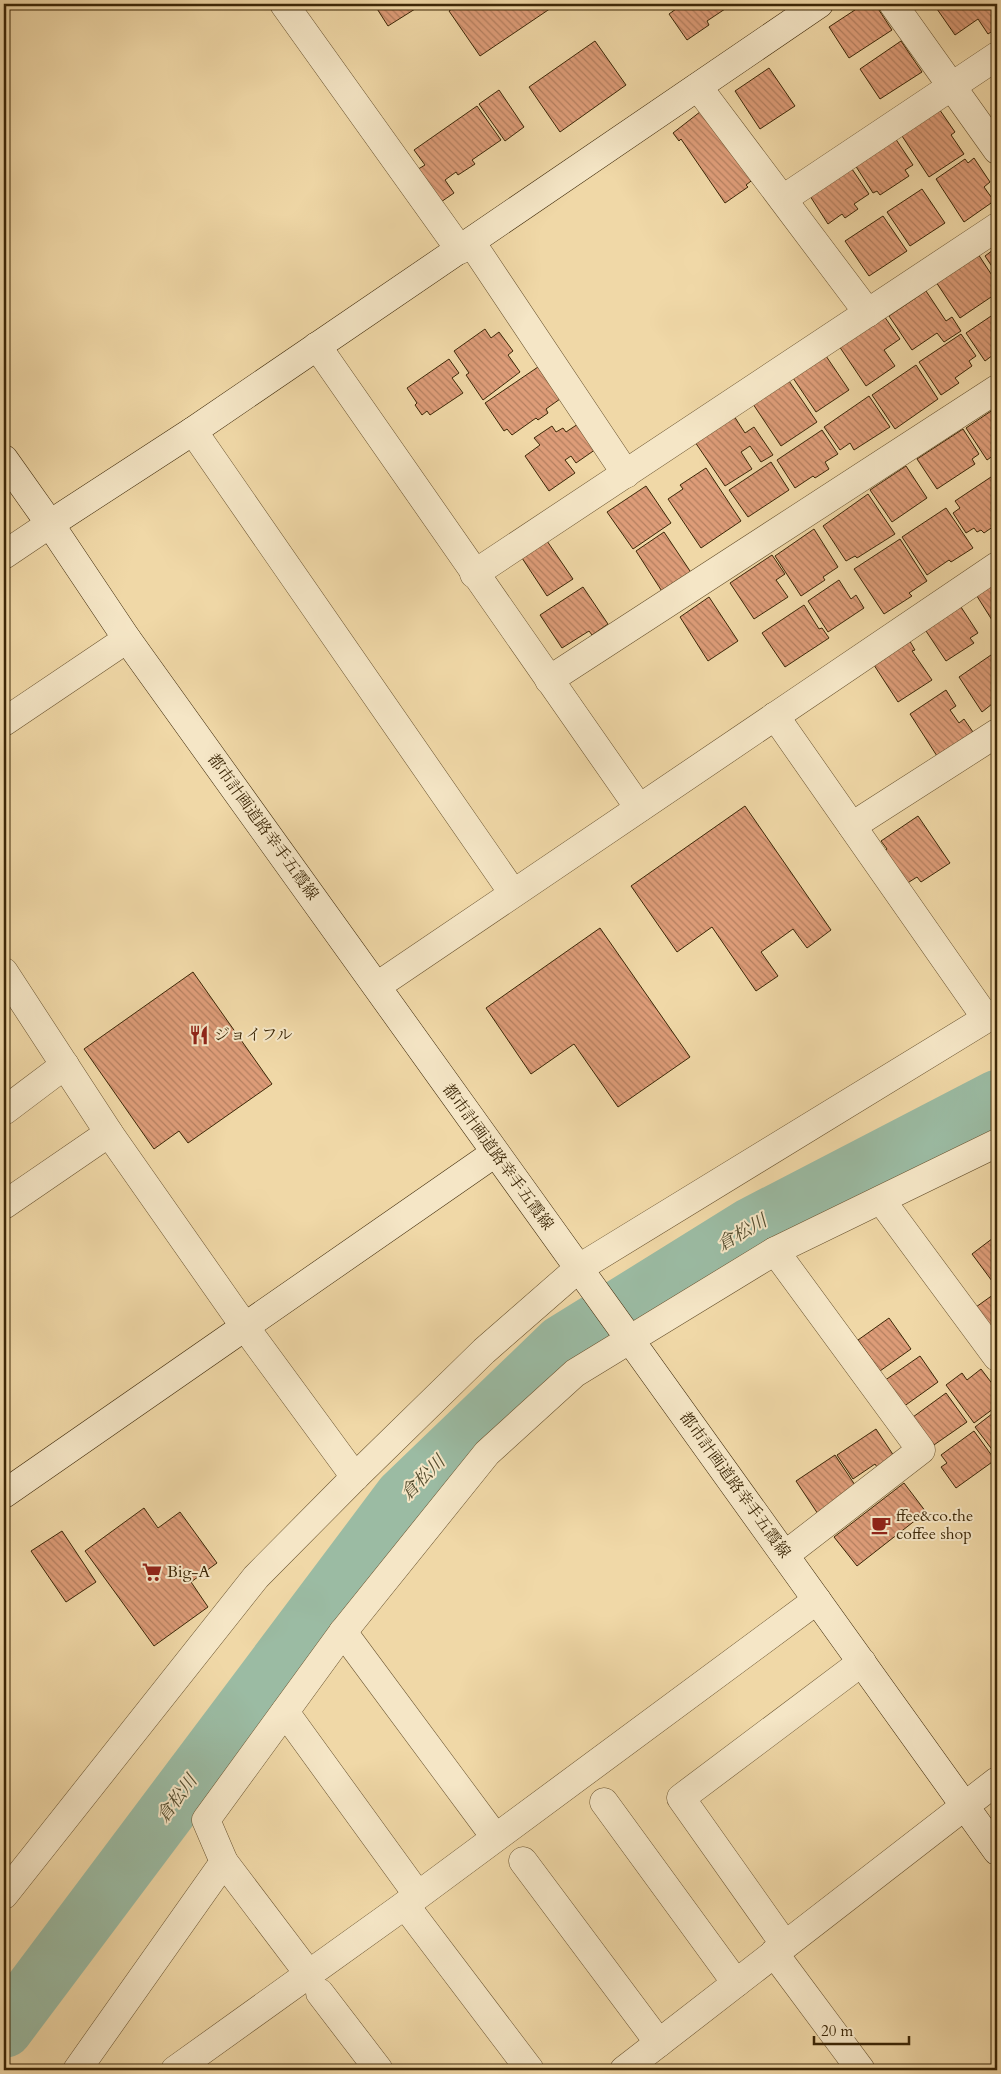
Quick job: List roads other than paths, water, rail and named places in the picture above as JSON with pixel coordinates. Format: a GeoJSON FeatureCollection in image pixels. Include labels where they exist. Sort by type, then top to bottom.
{"type":"FeatureCollection","features":[{"type":"Feature","properties":{"kind":"street"},"geometry":{"type":"LineString","coordinates":[[284,4],[465,246],[626,474]]}},
{"type":"Feature","properties":{"kind":"street"},"geometry":{"type":"LineString","coordinates":[[4,555],[193,431],[819,4]]}},
{"type":"Feature","properties":{"kind":"street"},"geometry":{"type":"LineString","coordinates":[[893,4],[997,150]]}},
{"type":"Feature","properties":{"kind":"street"},"geometry":{"type":"LineString","coordinates":[[783,199],[997,56]]}},
{"type":"Feature","properties":{"kind":"street"},"geometry":{"type":"LineString","coordinates":[[698,87],[868,313]]}},
{"type":"Feature","properties":{"kind":"street"},"geometry":{"type":"LineString","coordinates":[[474,574],[997,227]]}},
{"type":"Feature","properties":{"kind":"street"},"geometry":{"type":"LineString","coordinates":[[317,346],[474,574],[639,808]]}},
{"type":"Feature","properties":{"kind":"street"},"geometry":{"type":"LineString","coordinates":[[549,680],[997,389]]}},
{"type":"Feature","properties":{"kind":"street"},"geometry":{"type":"LineString","coordinates":[[193,431],[513,893]]}},
{"type":"Feature","properties":{"kind":"street","name":"都市計画道路幸手五霞線"},"geometry":{"type":"LineString","coordinates":[[4,459],[127,639],[997,1851]]}},
{"type":"Feature","properties":{"kind":"street"},"geometry":{"type":"LineString","coordinates":[[377,986],[997,566]]}},
{"type":"Feature","properties":{"kind":"street"},"geometry":{"type":"LineString","coordinates":[[4,722],[127,639]]}},
{"type":"Feature","properties":{"kind":"street"},"geometry":{"type":"LineString","coordinates":[[4,1895],[256,1577],[484,1351],[584,1275],[992,1015],[852,826],[775,716]]}},
{"type":"Feature","properties":{"kind":"street"},"geometry":{"type":"LineString","coordinates":[[852,826],[997,733]]}},
{"type":"Feature","properties":{"kind":"street"},"geometry":{"type":"LineString","coordinates":[[4,972],[110,1132],[245,1327],[355,1477]]}},
{"type":"Feature","properties":{"kind":"street"},"geometry":{"type":"LineString","coordinates":[[4,1111],[65,1065]]}},
{"type":"Feature","properties":{"kind":"street"},"geometry":{"type":"LineString","coordinates":[[4,1205],[110,1132]]}},
{"type":"Feature","properties":{"kind":"street"},"geometry":{"type":"LineString","coordinates":[[379,2070],[224,1862],[206,1820],[343,1632],[486,1453],[575,1373],[626,1333],[775,1251],[997,1143]]}},
{"type":"Feature","properties":{"kind":"street"},"geometry":{"type":"LineString","coordinates":[[4,1494],[495,1153]]}},
{"type":"Feature","properties":{"kind":"street"},"geometry":{"type":"LineString","coordinates":[[881,1200],[997,1357]]}},
{"type":"Feature","properties":{"kind":"street"},"geometry":{"type":"LineString","coordinates":[[775,1251],[920,1450],[785,1554]]}},
{"type":"Feature","properties":{"kind":"street"},"geometry":{"type":"LineString","coordinates":[[175,2070],[314,1983],[411,1900],[817,1600]]}},
{"type":"Feature","properties":{"kind":"street"},"geometry":{"type":"LineString","coordinates":[[343,1632],[495,1837]]}},
{"type":"Feature","properties":{"kind":"street"},"geometry":{"type":"LineString","coordinates":[[861,2070],[681,1798],[862,1662]]}},
{"type":"Feature","properties":{"kind":"street"},"geometry":{"type":"LineString","coordinates":[[284,1712],[411,1900],[530,2070]]}},
{"type":"Feature","properties":{"kind":"street"},"geometry":{"type":"LineString","coordinates":[[624,2070],[997,1781]]}},
{"type":"Feature","properties":{"kind":"street"},"geometry":{"type":"LineString","coordinates":[[604,1802],[736,1983]]}},
{"type":"Feature","properties":{"kind":"street"},"geometry":{"type":"LineString","coordinates":[[523,1861],[659,2043]]}},
{"type":"Feature","properties":{"kind":"street"},"geometry":{"type":"LineString","coordinates":[[77,2070],[224,1862]]}},
{"type":"Feature","properties":{"kind":"waterway","name":"倉松川"},"geometry":{"type":"LineString","coordinates":[[4,2029],[403,1497],[562,1344],[752,1226],[997,1099]]}},
{"type":"Feature","properties":{"kind":"place","name":"ジョイフル"},"geometry":{"type":"Point","coordinates":[199,1035]}},
{"type":"Feature","properties":{"kind":"place","name":"ffee&co.the coffee shop"},"geometry":{"type":"Point","coordinates":[881,1525]}},
{"type":"Feature","properties":{"kind":"place","name":"Big-A"},"geometry":{"type":"Point","coordinates":[152,1572]}}]}
